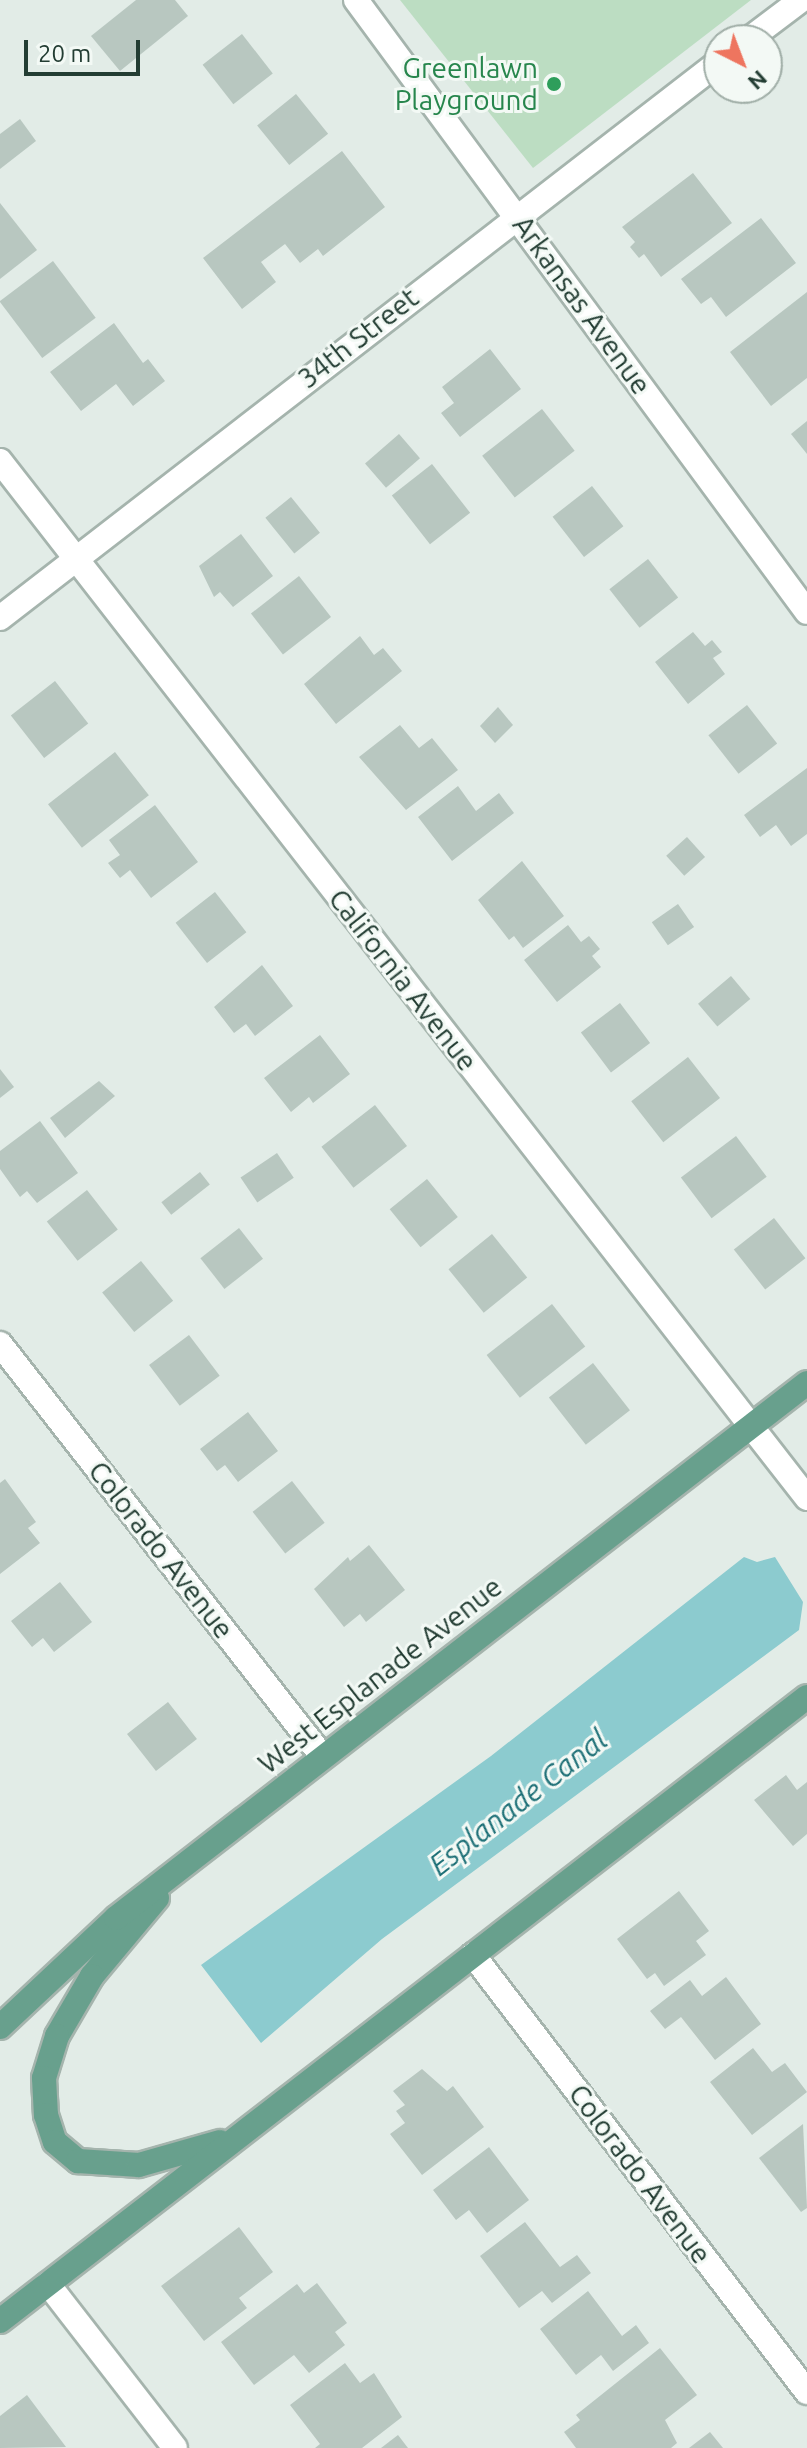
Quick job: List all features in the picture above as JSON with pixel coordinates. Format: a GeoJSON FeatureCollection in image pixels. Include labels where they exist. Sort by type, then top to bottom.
{"type":"FeatureCollection","features":[{"type":"Feature","properties":{"kind":"main road","name":"West Esplanade Avenue"},"geometry":{"type":"LineString","coordinates":[[0,2027],[116,1918],[807,1383]]}},
{"type":"Feature","properties":{"kind":"main road"},"geometry":{"type":"LineString","coordinates":[[0,2321],[807,1697]]}},
{"type":"Feature","properties":{"kind":"main road"},"geometry":{"type":"LineString","coordinates":[[187,1863],[92,1976],[57,2036],[44,2078],[46,2115],[55,2142],[78,2161],[105,2165],[139,2165],[241,2134]]}},
{"type":"Feature","properties":{"kind":"street","name":"Arkansas Avenue"},"geometry":{"type":"LineString","coordinates":[[356,0],[807,612]]}},
{"type":"Feature","properties":{"kind":"street"},"geometry":{"type":"LineString","coordinates":[[769,24],[801,0]]}},
{"type":"Feature","properties":{"kind":"street","name":"34th Street"},"geometry":{"type":"LineString","coordinates":[[0,618],[516,215],[703,74]]}},
{"type":"Feature","properties":{"kind":"street","name":"California Avenue"},"geometry":{"type":"LineString","coordinates":[[0,461],[807,1498]]}},
{"type":"Feature","properties":{"kind":"street","name":"Colorado Avenue"},"geometry":{"type":"LineString","coordinates":[[0,1344],[322,1756]]}},
{"type":"Feature","properties":{"kind":"street","name":"Colorado Avenue"},"geometry":{"type":"LineString","coordinates":[[473,1955],[807,2392]]}},
{"type":"Feature","properties":{"kind":"street"},"geometry":{"type":"LineString","coordinates":[[48,2284],[175,2448]]}},
{"type":"Feature","properties":{"kind":"green space","name":"Greenlawn Playground"},"geometry":{"type":"Polygon","coordinates":[[[400,0],[751,0],[720,24],[703,24],[703,37],[533,168],[400,0]]]}},
{"type":"Feature","properties":{"kind":"water","name":"Esplanade Canal"},"geometry":{"type":"Polygon","coordinates":[[[744,1557],[757,1562],[775,1557],[803,1602],[799,1630],[382,1939],[261,2043],[201,1965],[491,1756],[744,1557]]]}},
{"type":"Feature","properties":{"kind":"building"},"geometry":{"type":"Polygon","coordinates":[[[136,0],[175,0],[188,16],[120,71],[91,36],[136,0]]]}},
{"type":"Feature","properties":{"kind":"building"},"geometry":{"type":"Polygon","coordinates":[[[242,34],[273,73],[233,104],[203,65],[242,34]]]}},
{"type":"Feature","properties":{"kind":"building"},"geometry":{"type":"Polygon","coordinates":[[[296,94],[328,134],[289,165],[257,125],[296,94]]]}},
{"type":"Feature","properties":{"kind":"building"},"geometry":{"type":"Polygon","coordinates":[[[20,119],[36,141],[0,169],[0,134],[20,119]]]}},
{"type":"Feature","properties":{"kind":"building"},"geometry":{"type":"Polygon","coordinates":[[[342,151],[385,207],[323,256],[318,249],[300,263],[285,244],[261,262],[276,282],[242,309],[203,258],[342,151]]]}},
{"type":"Feature","properties":{"kind":"building"},"geometry":{"type":"Polygon","coordinates":[[[693,173],[732,223],[661,277],[644,254],[639,258],[630,247],[635,242],[622,227],[693,173]]]}},
{"type":"Feature","properties":{"kind":"building"},"geometry":{"type":"Polygon","coordinates":[[[0,203],[37,250],[0,279],[0,203]]]}},
{"type":"Feature","properties":{"kind":"building"},"geometry":{"type":"Polygon","coordinates":[[[761,218],[796,263],[726,317],[711,297],[701,304],[681,279],[761,218]]]}},
{"type":"Feature","properties":{"kind":"building"},"geometry":{"type":"Polygon","coordinates":[[[53,261],[96,318],[42,358],[0,301],[53,261]]]}},
{"type":"Feature","properties":{"kind":"building"},"geometry":{"type":"Polygon","coordinates":[[[807,292],[807,378],[771,406],[730,352],[807,292]]]}},
{"type":"Feature","properties":{"kind":"building"},"geometry":{"type":"Polygon","coordinates":[[[114,323],[143,363],[148,359],[165,381],[133,406],[116,384],[81,411],[50,372],[114,323]]]}},
{"type":"Feature","properties":{"kind":"building"},"geometry":{"type":"Polygon","coordinates":[[[490,349],[521,389],[460,437],[441,413],[454,403],[442,387],[490,349]]]}},
{"type":"Feature","properties":{"kind":"building"},"geometry":{"type":"Polygon","coordinates":[[[542,409],[575,451],[515,498],[482,456],[542,409]]]}},
{"type":"Feature","properties":{"kind":"building"},"geometry":{"type":"Polygon","coordinates":[[[807,421],[807,454],[791,434],[807,421]]]}},
{"type":"Feature","properties":{"kind":"building"},"geometry":{"type":"Polygon","coordinates":[[[399,434],[420,458],[386,488],[365,464],[399,434]]]}},
{"type":"Feature","properties":{"kind":"building"},"geometry":{"type":"Polygon","coordinates":[[[432,464],[470,513],[430,544],[392,495],[432,464]]]}},
{"type":"Feature","properties":{"kind":"building"},"geometry":{"type":"Polygon","coordinates":[[[592,486],[623,526],[584,557],[553,517],[592,486]]]}},
{"type":"Feature","properties":{"kind":"building"},"geometry":{"type":"Polygon","coordinates":[[[291,497],[320,533],[294,554],[265,518],[291,497]]]}},
{"type":"Feature","properties":{"kind":"building"},"geometry":{"type":"Polygon","coordinates":[[[241,534],[273,576],[233,607],[220,592],[214,597],[199,566],[241,534]]]}},
{"type":"Feature","properties":{"kind":"building"},"geometry":{"type":"Polygon","coordinates":[[[648,559],[678,598],[640,628],[609,589],[648,559]]]}},
{"type":"Feature","properties":{"kind":"building"},"geometry":{"type":"Polygon","coordinates":[[[299,576],[331,617],[283,655],[251,614],[299,576]]]}},
{"type":"Feature","properties":{"kind":"building"},"geometry":{"type":"Polygon","coordinates":[[[693,632],[705,646],[712,640],[722,652],[713,658],[725,674],[688,704],[655,662],[693,632]]]}},
{"type":"Feature","properties":{"kind":"building"},"geometry":{"type":"Polygon","coordinates":[[[360,636],[374,655],[383,648],[402,671],[336,724],[304,684],[360,636]]]}},
{"type":"Feature","properties":{"kind":"building"},"geometry":{"type":"Polygon","coordinates":[[[55,681],[88,724],[44,758],[11,715],[55,681]]]}},
{"type":"Feature","properties":{"kind":"building"},"geometry":{"type":"Polygon","coordinates":[[[747,705],[777,744],[739,774],[708,735],[747,705]]]}},
{"type":"Feature","properties":{"kind":"building"},"geometry":{"type":"Polygon","coordinates":[[[498,707],[513,725],[495,743],[480,726],[498,707]]]}},
{"type":"Feature","properties":{"kind":"building"},"geometry":{"type":"Polygon","coordinates":[[[400,725],[419,748],[432,738],[458,770],[406,810],[359,757],[400,725]]]}},
{"type":"Feature","properties":{"kind":"building"},"geometry":{"type":"Polygon","coordinates":[[[115,752],[149,795],[82,848],[48,804],[115,752]]]}},
{"type":"Feature","properties":{"kind":"building"},"geometry":{"type":"Polygon","coordinates":[[[807,768],[807,834],[791,846],[776,825],[760,837],[744,815],[807,768]]]}},
{"type":"Feature","properties":{"kind":"building"},"geometry":{"type":"Polygon","coordinates":[[[458,786],[476,811],[499,793],[514,813],[452,861],[418,817],[458,786]]]}},
{"type":"Feature","properties":{"kind":"building"},"geometry":{"type":"Polygon","coordinates":[[[155,805],[198,862],[151,898],[130,870],[120,878],[108,863],[120,855],[109,840],[155,805]]]}},
{"type":"Feature","properties":{"kind":"building"},"geometry":{"type":"Polygon","coordinates":[[[687,837],[705,857],[684,876],[666,856],[687,837]]]}},
{"type":"Feature","properties":{"kind":"building"},"geometry":{"type":"Polygon","coordinates":[[[522,861],[564,916],[523,948],[514,936],[509,940],[478,900],[522,861]]]}},
{"type":"Feature","properties":{"kind":"building"},"geometry":{"type":"Polygon","coordinates":[[[215,892],[246,932],[207,963],[176,923],[215,892]]]}},
{"type":"Feature","properties":{"kind":"building"},"geometry":{"type":"Polygon","coordinates":[[[678,904],[694,927],[668,945],[652,922],[678,904]]]}},
{"type":"Feature","properties":{"kind":"building"},"geometry":{"type":"Polygon","coordinates":[[[568,925],[581,942],[589,936],[600,949],[592,956],[601,967],[557,1002],[524,960],[568,925]]]}},
{"type":"Feature","properties":{"kind":"building"},"geometry":{"type":"Polygon","coordinates":[[[262,965],[293,1006],[255,1036],[246,1024],[234,1033],[214,1007],[262,965]]]}},
{"type":"Feature","properties":{"kind":"building"},"geometry":{"type":"Polygon","coordinates":[[[731,976],[750,999],[717,1027],[698,1004],[731,976]]]}},
{"type":"Feature","properties":{"kind":"building"},"geometry":{"type":"Polygon","coordinates":[[[620,1003],[650,1043],[611,1072],[581,1032],[620,1003]]]}},
{"type":"Feature","properties":{"kind":"building"},"geometry":{"type":"Polygon","coordinates":[[[320,1035],[350,1074],[313,1103],[309,1097],[291,1112],[264,1078],[320,1035]]]}},
{"type":"Feature","properties":{"kind":"building"},"geometry":{"type":"Polygon","coordinates":[[[688,1057],[720,1098],[663,1142],[631,1101],[688,1057]]]}},
{"type":"Feature","properties":{"kind":"building"},"geometry":{"type":"Polygon","coordinates":[[[0,1069],[14,1087],[0,1098],[0,1069]]]}},
{"type":"Feature","properties":{"kind":"building"},"geometry":{"type":"Polygon","coordinates":[[[99,1081],[115,1096],[65,1138],[50,1118],[99,1081]]]}},
{"type":"Feature","properties":{"kind":"building"},"geometry":{"type":"Polygon","coordinates":[[[375,1105],[407,1146],[353,1188],[321,1147],[375,1105]]]}},
{"type":"Feature","properties":{"kind":"building"},"geometry":{"type":"Polygon","coordinates":[[[40,1121],[78,1173],[37,1203],[27,1191],[20,1197],[0,1169],[0,1151],[40,1121]]]}},
{"type":"Feature","properties":{"kind":"building"},"geometry":{"type":"Polygon","coordinates":[[[736,1136],[767,1177],[712,1218],[681,1178],[736,1136]]]}},
{"type":"Feature","properties":{"kind":"building"},"geometry":{"type":"Polygon","coordinates":[[[277,1153],[294,1178],[257,1202],[241,1178],[277,1153]]]}},
{"type":"Feature","properties":{"kind":"building"},"geometry":{"type":"Polygon","coordinates":[[[200,1172],[210,1185],[171,1215],[161,1202],[200,1172]]]}},
{"type":"Feature","properties":{"kind":"building"},"geometry":{"type":"Polygon","coordinates":[[[427,1179],[458,1217],[421,1247],[390,1209],[427,1179]]]}},
{"type":"Feature","properties":{"kind":"building"},"geometry":{"type":"Polygon","coordinates":[[[87,1190],[118,1229],[78,1261],[47,1221],[87,1190]]]}},
{"type":"Feature","properties":{"kind":"building"},"geometry":{"type":"Polygon","coordinates":[[[774,1218],[805,1258],[765,1290],[734,1249],[774,1218]]]}},
{"type":"Feature","properties":{"kind":"building"},"geometry":{"type":"Polygon","coordinates":[[[239,1228],[263,1259],[224,1289],[200,1258],[239,1228]]]}},
{"type":"Feature","properties":{"kind":"building"},"geometry":{"type":"Polygon","coordinates":[[[492,1234],[527,1278],[484,1313],[448,1269],[492,1234]]]}},
{"type":"Feature","properties":{"kind":"building"},"geometry":{"type":"Polygon","coordinates":[[[141,1261],[173,1301],[134,1332],[102,1292],[141,1261]]]}},
{"type":"Feature","properties":{"kind":"building"},"geometry":{"type":"Polygon","coordinates":[[[552,1304],[585,1347],[520,1398],[487,1355],[552,1304]]]}},
{"type":"Feature","properties":{"kind":"building"},"geometry":{"type":"Polygon","coordinates":[[[189,1335],[220,1376],[180,1406],[149,1365],[189,1335]]]}},
{"type":"Feature","properties":{"kind":"building"},"geometry":{"type":"Polygon","coordinates":[[[593,1363],[630,1410],[586,1445],[549,1397],[593,1363]]]}},
{"type":"Feature","properties":{"kind":"building"},"geometry":{"type":"Polygon","coordinates":[[[248,1412],[278,1451],[238,1482],[225,1465],[217,1471],[200,1449],[248,1412]]]}},
{"type":"Feature","properties":{"kind":"building"},"geometry":{"type":"Polygon","coordinates":[[[5,1479],[36,1522],[28,1528],[40,1543],[0,1574],[0,1483],[5,1479]]]}},
{"type":"Feature","properties":{"kind":"building"},"geometry":{"type":"Polygon","coordinates":[[[292,1481],[325,1523],[285,1554],[253,1512],[292,1481]]]}},
{"type":"Feature","properties":{"kind":"building"},"geometry":{"type":"Polygon","coordinates":[[[369,1545],[405,1590],[366,1622],[360,1614],[344,1627],[314,1589],[348,1557],[350,1561],[369,1545]]]}},
{"type":"Feature","properties":{"kind":"building"},"geometry":{"type":"Polygon","coordinates":[[[60,1582],[92,1622],[54,1652],[43,1638],[32,1647],[11,1621],[60,1582]]]}},
{"type":"Feature","properties":{"kind":"building"},"geometry":{"type":"Polygon","coordinates":[[[168,1702],[197,1739],[156,1771],[127,1734],[168,1702]]]}},
{"type":"Feature","properties":{"kind":"building"},"geometry":{"type":"Polygon","coordinates":[[[786,1775],[797,1790],[807,1782],[807,1834],[793,1846],[754,1800],[786,1775]]]}},
{"type":"Feature","properties":{"kind":"building"},"geometry":{"type":"Polygon","coordinates":[[[679,1891],[709,1931],[696,1941],[706,1955],[664,1986],[655,1973],[647,1979],[617,1939],[679,1891]]]}},
{"type":"Feature","properties":{"kind":"building"},"geometry":{"type":"Polygon","coordinates":[[[726,1977],[761,2024],[715,2060],[681,2017],[665,2029],[650,2011],[690,1980],[702,1996],[726,1977]]]}},
{"type":"Feature","properties":{"kind":"building"},"geometry":{"type":"Polygon","coordinates":[[[753,2048],[772,2072],[785,2063],[807,2092],[752,2135],[710,2082],[753,2048]]]}},
{"type":"Feature","properties":{"kind":"building"},"geometry":{"type":"Polygon","coordinates":[[[422,2069],[447,2091],[453,2086],[484,2127],[422,2175],[390,2134],[405,2123],[396,2111],[405,2105],[393,2091],[422,2069]]]}},
{"type":"Feature","properties":{"kind":"building"},"geometry":{"type":"Polygon","coordinates":[[[803,2124],[807,2208],[801,2212],[759,2158],[803,2124]]]}},
{"type":"Feature","properties":{"kind":"building"},"geometry":{"type":"Polygon","coordinates":[[[489,2147],[529,2200],[487,2233],[469,2210],[456,2220],[433,2190],[489,2147]]]}},
{"type":"Feature","properties":{"kind":"building"},"geometry":{"type":"Polygon","coordinates":[[[525,2222],[560,2267],[577,2255],[591,2273],[552,2303],[542,2291],[519,2308],[480,2256],[525,2222]]]}},
{"type":"Feature","properties":{"kind":"building"},"geometry":{"type":"Polygon","coordinates":[[[239,2227],[273,2272],[239,2298],[247,2308],[204,2341],[161,2286],[239,2227]]]}},
{"type":"Feature","properties":{"kind":"building"},"geometry":{"type":"Polygon","coordinates":[[[317,2283],[347,2323],[335,2332],[345,2345],[309,2373],[294,2355],[254,2385],[221,2342],[297,2284],[304,2293],[317,2283]]]}},
{"type":"Feature","properties":{"kind":"building"},"geometry":{"type":"Polygon","coordinates":[[[588,2291],[622,2336],[636,2325],[649,2343],[613,2371],[601,2355],[576,2375],[540,2329],[588,2291]]]}},
{"type":"Feature","properties":{"kind":"building"},"geometry":{"type":"Polygon","coordinates":[[[660,2348],[697,2395],[665,2420],[677,2443],[671,2448],[576,2448],[564,2432],[580,2420],[576,2415],[660,2348]]]}},
{"type":"Feature","properties":{"kind":"building"},"geometry":{"type":"Polygon","coordinates":[[[345,2363],[360,2383],[374,2373],[402,2417],[362,2448],[315,2448],[320,2444],[290,2405],[345,2363]]]}},
{"type":"Feature","properties":{"kind":"building"},"geometry":{"type":"Polygon","coordinates":[[[27,2395],[66,2447],[0,2448],[0,2416],[27,2395]]]}},
{"type":"Feature","properties":{"kind":"building"},"geometry":{"type":"Polygon","coordinates":[[[710,2432],[723,2448],[689,2448],[710,2432]]]}},
{"type":"Feature","properties":{"kind":"building"},"geometry":{"type":"Polygon","coordinates":[[[398,2435],[408,2448],[381,2448],[398,2435]]]}},
{"type":"Feature","properties":{"kind":"place","name":"Greenlawn Playground"},"geometry":{"type":"Point","coordinates":[554,84]}}]}
